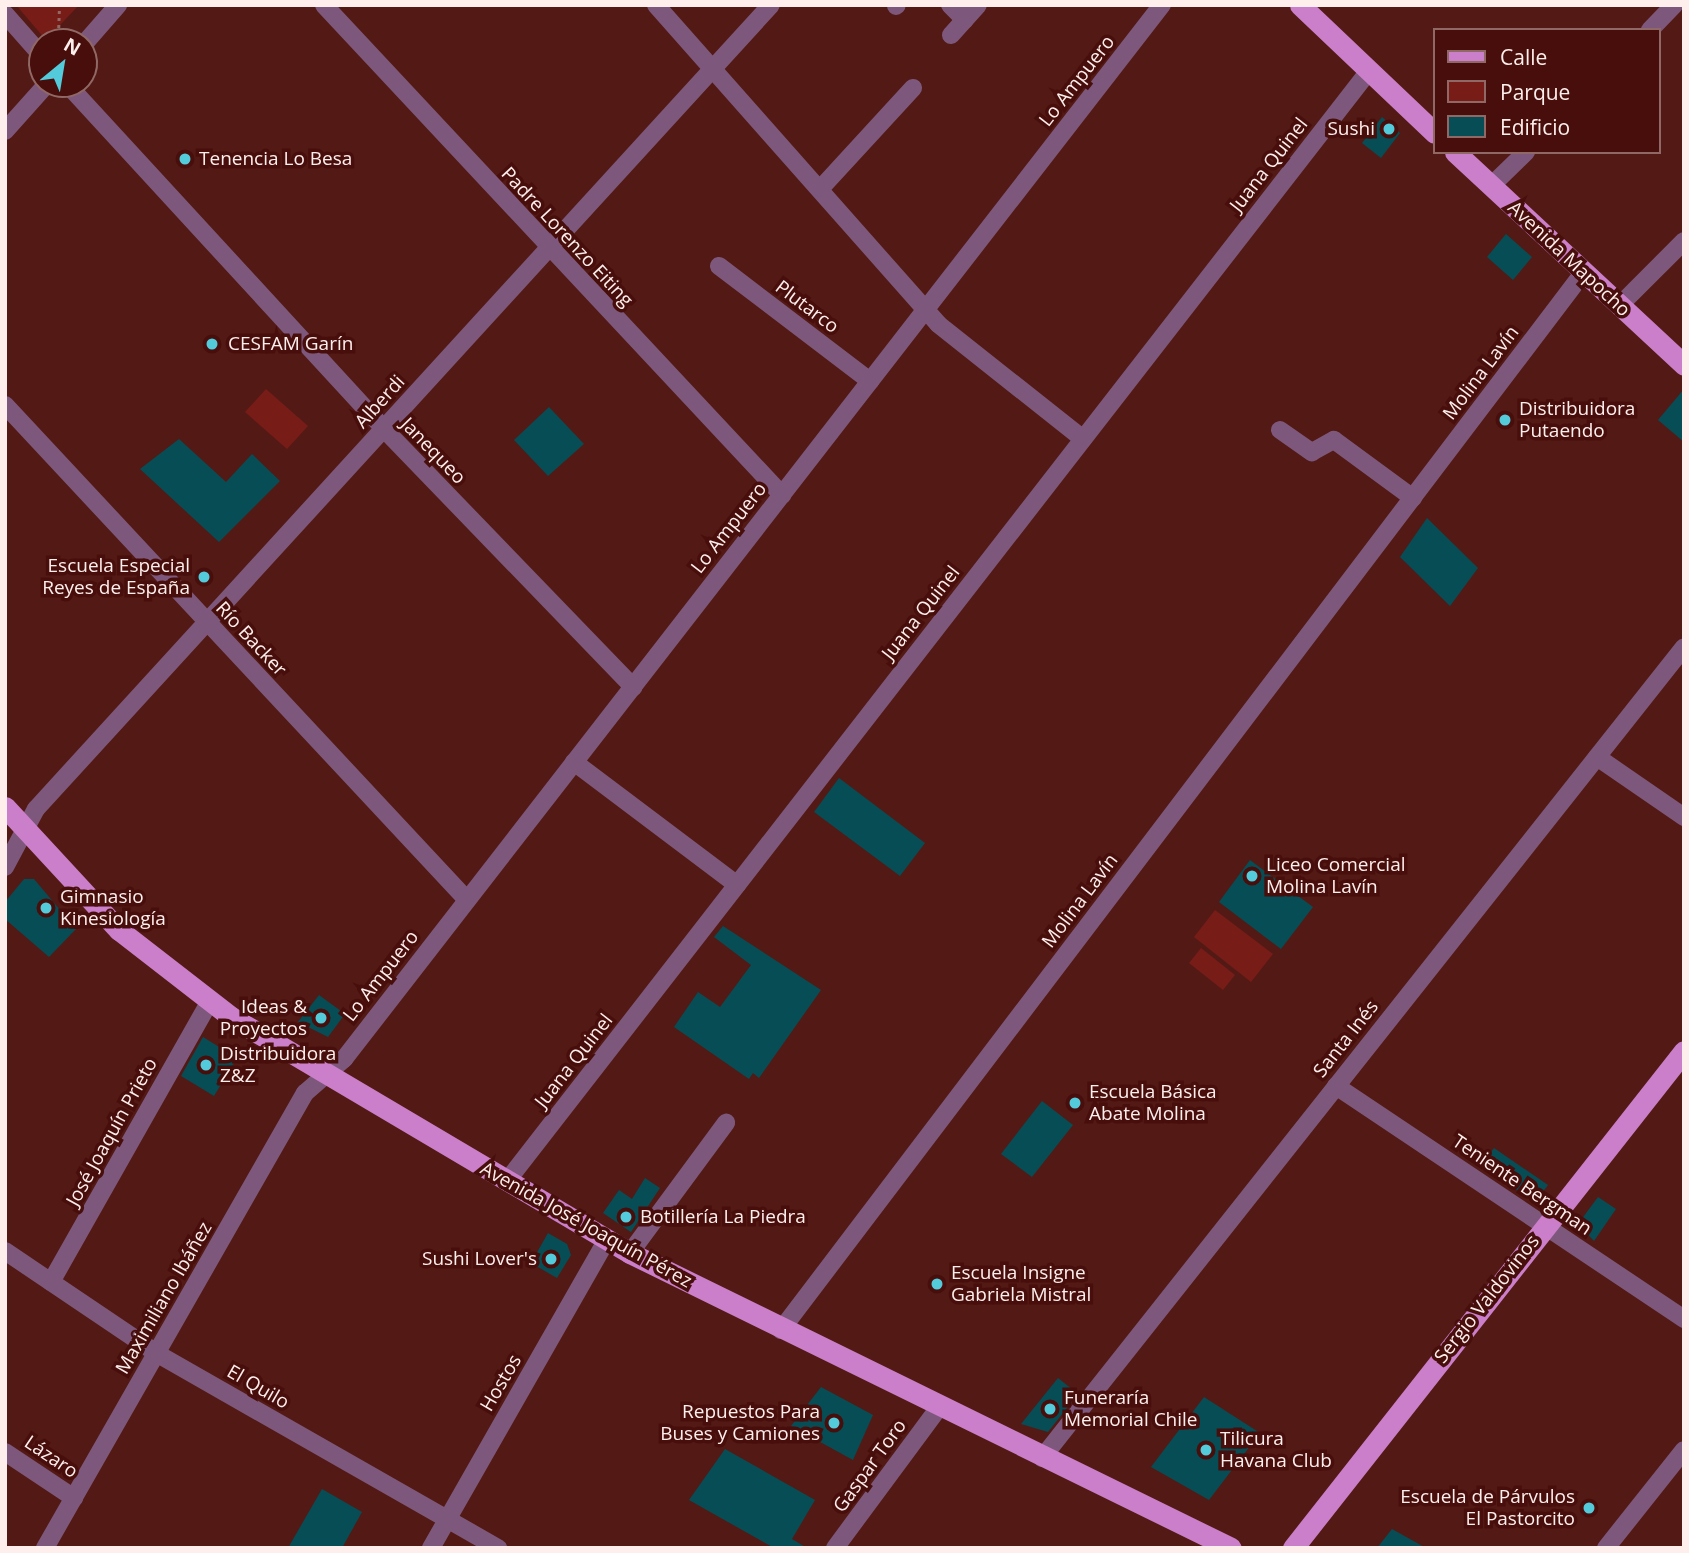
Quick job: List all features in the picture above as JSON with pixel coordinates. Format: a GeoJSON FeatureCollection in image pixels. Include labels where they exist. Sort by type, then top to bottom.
{"type":"FeatureCollection","features":[{"type":"Feature","properties":{"kind":"main road"},"geometry":{"type":"LineString","coordinates":[[1300,5],[1434,132]]}},
{"type":"Feature","properties":{"kind":"main road","name":"Avenida Mapocho"},"geometry":{"type":"LineString","coordinates":[[1457,154],[1684,365]]}},
{"type":"Feature","properties":{"kind":"main road","name":"Avenida José Joaquín Pérez"},"geometry":{"type":"LineString","coordinates":[[5,807],[119,930],[209,1003],[325,1074],[630,1253],[938,1409],[1231,1548]]}},
{"type":"Feature","properties":{"kind":"main road","name":"Sergio Valdovinos"},"geometry":{"type":"LineString","coordinates":[[1293,1548],[1684,1051]]}},
{"type":"Feature","properties":{"kind":"street"},"geometry":{"type":"LineString","coordinates":[[98,28],[118,5]]}},
{"type":"Feature","properties":{"kind":"street","name":"Padre Lorenzo Eiting"},"geometry":{"type":"LineString","coordinates":[[324,5],[548,249],[782,495]]}},
{"type":"Feature","properties":{"kind":"street"},"geometry":{"type":"LineString","coordinates":[[656,5],[821,188],[938,324],[1083,439]]}},
{"type":"Feature","properties":{"kind":"street","name":"Alberdi"},"geometry":{"type":"LineString","coordinates":[[5,867],[36,809],[771,5]]}},
{"type":"Feature","properties":{"kind":"street"},"geometry":{"type":"LineString","coordinates":[[950,5],[965,20]]}},
{"type":"Feature","properties":{"kind":"street"},"geometry":{"type":"LineString","coordinates":[[951,35],[978,5]]}},
{"type":"Feature","properties":{"kind":"street","name":"Lo Ampuero"},"geometry":{"type":"LineString","coordinates":[[325,1074],[467,900],[1162,5]]}},
{"type":"Feature","properties":{"kind":"street"},"geometry":{"type":"LineString","coordinates":[[1652,28],[1674,5]]}},
{"type":"Feature","properties":{"kind":"street"},"geometry":{"type":"LineString","coordinates":[[5,14],[28,40]]}},
{"type":"Feature","properties":{"kind":"street","name":"Juana Quinel"},"geometry":{"type":"LineString","coordinates":[[507,1181],[1369,71]]}},
{"type":"Feature","properties":{"kind":"street"},"geometry":{"type":"LineString","coordinates":[[821,188],[913,88]]}},
{"type":"Feature","properties":{"kind":"street"},"geometry":{"type":"LineString","coordinates":[[5,131],[34,98]]}},
{"type":"Feature","properties":{"kind":"street","name":"Janequeo"},"geometry":{"type":"LineString","coordinates":[[80,98],[384,429],[633,687]]}},
{"type":"Feature","properties":{"kind":"street"},"geometry":{"type":"LineString","coordinates":[[1492,186],[1524,154]]}},
{"type":"Feature","properties":{"kind":"street"},"geometry":{"type":"LineString","coordinates":[[1619,306],[1684,242]]}},
{"type":"Feature","properties":{"kind":"street","name":"Plutarco"},"geometry":{"type":"LineString","coordinates":[[719,266],[870,381]]}},
{"type":"Feature","properties":{"kind":"street","name":"Molina Lavín"},"geometry":{"type":"LineString","coordinates":[[781,1330],[1583,273]]}},
{"type":"Feature","properties":{"kind":"street","name":"Río Backer"},"geometry":{"type":"LineString","coordinates":[[5,405],[467,900]]}},
{"type":"Feature","properties":{"kind":"street"},"geometry":{"type":"LineString","coordinates":[[1280,430],[1312,453],[1334,440],[1413,498]]}},
{"type":"Feature","properties":{"kind":"street","name":"Santa Inés"},"geometry":{"type":"LineString","coordinates":[[1042,1458],[1684,646]]}},
{"type":"Feature","properties":{"kind":"street"},"geometry":{"type":"LineString","coordinates":[[1597,757],[1684,817]]}},
{"type":"Feature","properties":{"kind":"street"},"geometry":{"type":"LineString","coordinates":[[574,762],[737,885]]}},
{"type":"Feature","properties":{"kind":"street","name":"José Joaquín Prieto"},"geometry":{"type":"LineString","coordinates":[[51,1282],[209,1003]]}},
{"type":"Feature","properties":{"kind":"street","name":"Maximiliano Ibáñez"},"geometry":{"type":"LineString","coordinates":[[45,1548],[305,1093],[325,1074]]}},
{"type":"Feature","properties":{"kind":"street","name":"Teniente Bergman"},"geometry":{"type":"LineString","coordinates":[[1336,1086],[1684,1320]]}},
{"type":"Feature","properties":{"kind":"street"},"geometry":{"type":"LineString","coordinates":[[630,1253],[726,1123]]}},
{"type":"Feature","properties":{"kind":"street","name":"Hostos"},"geometry":{"type":"LineString","coordinates":[[431,1548],[607,1240]]}},
{"type":"Feature","properties":{"kind":"street","name":"El Quilo"},"geometry":{"type":"LineString","coordinates":[[5,1251],[156,1353],[498,1548]]}},
{"type":"Feature","properties":{"kind":"street","name":"Gaspar Toro"},"geometry":{"type":"LineString","coordinates":[[835,1548],[938,1409]]}},
{"type":"Feature","properties":{"kind":"street"},"geometry":{"type":"LineString","coordinates":[[1606,1548],[1684,1450]]}},
{"type":"Feature","properties":{"kind":"street","name":"Lázaro"},"geometry":{"type":"LineString","coordinates":[[5,1452],[74,1498]]}},
{"type":"Feature","properties":{"kind":"path"},"geometry":{"type":"LineString","coordinates":[[58,28],[59,5]]}},
{"type":"Feature","properties":{"kind":"green space"},"geometry":{"type":"Polygon","coordinates":[[[16,5],[79,5],[57,28],[36,28],[16,5]]]}},
{"type":"Feature","properties":{"kind":"green space"},"geometry":{"type":"Polygon","coordinates":[[[266,389],[308,426],[287,449],[245,412],[266,389]]]}},
{"type":"Feature","properties":{"kind":"green space"},"geometry":{"type":"Polygon","coordinates":[[[1215,910],[1273,954],[1251,982],[1194,937],[1215,910]]]}},
{"type":"Feature","properties":{"kind":"green space"},"geometry":{"type":"Polygon","coordinates":[[[1201,948],[1235,975],[1223,990],[1189,963],[1201,948]]]}},
{"type":"Feature","properties":{"kind":"building"},"geometry":{"type":"Polygon","coordinates":[[[1382,117],[1400,133],[1381,158],[1362,143],[1382,117]]]}},
{"type":"Feature","properties":{"kind":"building"},"geometry":{"type":"Polygon","coordinates":[[[1506,234],[1532,257],[1513,280],[1487,257],[1506,234]]]}},
{"type":"Feature","properties":{"kind":"building"},"geometry":{"type":"Polygon","coordinates":[[[1684,389],[1684,442],[1658,420],[1684,389]]]}},
{"type":"Feature","properties":{"kind":"building"},"geometry":{"type":"Polygon","coordinates":[[[549,407],[584,444],[548,476],[514,440],[549,407]]]}},
{"type":"Feature","properties":{"kind":"building"},"geometry":{"type":"Polygon","coordinates":[[[179,439],[226,482],[252,454],[280,481],[219,542],[140,469],[179,439]]]}},
{"type":"Feature","properties":{"kind":"building"},"geometry":{"type":"Polygon","coordinates":[[[1427,518],[1478,568],[1450,606],[1400,557],[1427,518]]]}},
{"type":"Feature","properties":{"kind":"building"},"geometry":{"type":"Polygon","coordinates":[[[839,778],[925,843],[900,876],[814,812],[839,778]]]}},
{"type":"Feature","properties":{"kind":"building"},"geometry":{"type":"Polygon","coordinates":[[[1250,860],[1313,907],[1281,949],[1219,902],[1250,860]]]}},
{"type":"Feature","properties":{"kind":"building"},"geometry":{"type":"Polygon","coordinates":[[[24,879],[34,879],[76,929],[49,957],[5,919],[5,902],[24,879]]]}},
{"type":"Feature","properties":{"kind":"building"},"geometry":{"type":"Polygon","coordinates":[[[723,926],[821,990],[759,1078],[753,1073],[749,1079],[674,1027],[698,992],[720,1007],[751,965],[714,937],[723,926]]]}},
{"type":"Feature","properties":{"kind":"building","name":"Ideas & Proyectos"},"geometry":{"type":"Polygon","coordinates":[[[319,995],[345,1014],[328,1037],[298,1022],[319,995]]]}},
{"type":"Feature","properties":{"kind":"building","name":"Distribuidora Z&Z"},"geometry":{"type":"Polygon","coordinates":[[[203,1037],[237,1058],[214,1096],[181,1076],[203,1037]]]}},
{"type":"Feature","properties":{"kind":"building"},"geometry":{"type":"Polygon","coordinates":[[[1042,1101],[1073,1125],[1032,1177],[1001,1154],[1042,1101]]]}},
{"type":"Feature","properties":{"kind":"building"},"geometry":{"type":"Polygon","coordinates":[[[1494,1148],[1548,1185],[1535,1202],[1481,1166],[1494,1148]]]}},
{"type":"Feature","properties":{"kind":"building"},"geometry":{"type":"Polygon","coordinates":[[[645,1178],[660,1188],[631,1232],[603,1213],[619,1190],[632,1199],[645,1178]]]}},
{"type":"Feature","properties":{"kind":"building"},"geometry":{"type":"Polygon","coordinates":[[[1598,1197],[1616,1209],[1594,1241],[1578,1224],[1598,1197]]]}},
{"type":"Feature","properties":{"kind":"building","name":"Sushi Lover's"},"geometry":{"type":"Polygon","coordinates":[[[548,1233],[567,1244],[571,1255],[557,1278],[531,1263],[548,1233]]]}},
{"type":"Feature","properties":{"kind":"building","name":"Funeraría Memorial Chile"},"geometry":{"type":"Polygon","coordinates":[[[1058,1378],[1078,1394],[1048,1432],[1021,1424],[1058,1378]]]}},
{"type":"Feature","properties":{"kind":"building","name":"Repuestos Para Buses y Camiones"},"geometry":{"type":"Polygon","coordinates":[[[821,1387],[873,1415],[853,1460],[791,1426],[821,1387]]]}},
{"type":"Feature","properties":{"kind":"building","name":"Tilicura Havana Club"},"geometry":{"type":"Polygon","coordinates":[[[1204,1397],[1260,1433],[1209,1500],[1151,1467],[1204,1397]]]}},
{"type":"Feature","properties":{"kind":"building"},"geometry":{"type":"Polygon","coordinates":[[[725,1449],[815,1500],[792,1539],[807,1548],[774,1548],[689,1500],[725,1449]]]}},
{"type":"Feature","properties":{"kind":"building"},"geometry":{"type":"Polygon","coordinates":[[[322,1489],[362,1512],[342,1548],[288,1548],[322,1489]]]}},
{"type":"Feature","properties":{"kind":"building"},"geometry":{"type":"Polygon","coordinates":[[[1392,1529],[1426,1548],[1377,1548],[1392,1529]]]}},
{"type":"Feature","properties":{"kind":"place","name":"Sushi"},"geometry":{"type":"Point","coordinates":[1389,129]}},
{"type":"Feature","properties":{"kind":"place","name":"Tenencia Lo Besa"},"geometry":{"type":"Point","coordinates":[185,159]}},
{"type":"Feature","properties":{"kind":"place","name":"CESFAM Garín"},"geometry":{"type":"Point","coordinates":[212,344]}},
{"type":"Feature","properties":{"kind":"place","name":"Distribuidora Putaendo"},"geometry":{"type":"Point","coordinates":[1505,420]}},
{"type":"Feature","properties":{"kind":"place","name":"Escuela Especial Reyes de España"},"geometry":{"type":"Point","coordinates":[204,577]}},
{"type":"Feature","properties":{"kind":"place","name":"Liceo Comercial Molina Lavín"},"geometry":{"type":"Point","coordinates":[1252,876]}},
{"type":"Feature","properties":{"kind":"place","name":"Gimnasio Kinesiología"},"geometry":{"type":"Point","coordinates":[46,908]}},
{"type":"Feature","properties":{"kind":"place","name":"Ideas & Proyectos"},"geometry":{"type":"Point","coordinates":[321,1018]}},
{"type":"Feature","properties":{"kind":"place","name":"Distribuidora Z&Z"},"geometry":{"type":"Point","coordinates":[206,1065]}},
{"type":"Feature","properties":{"kind":"place","name":"Escuela Básica Abate Molina"},"geometry":{"type":"Point","coordinates":[1075,1103]}},
{"type":"Feature","properties":{"kind":"place","name":"Botillería La Piedra"},"geometry":{"type":"Point","coordinates":[626,1217]}},
{"type":"Feature","properties":{"kind":"place","name":"Sushi Lover's"},"geometry":{"type":"Point","coordinates":[551,1259]}},
{"type":"Feature","properties":{"kind":"place","name":"Escuela Insigne Gabriela Mistral"},"geometry":{"type":"Point","coordinates":[937,1284]}},
{"type":"Feature","properties":{"kind":"place","name":"Funeraría Memorial Chile"},"geometry":{"type":"Point","coordinates":[1050,1409]}},
{"type":"Feature","properties":{"kind":"place","name":"Repuestos Para Buses y Camiones"},"geometry":{"type":"Point","coordinates":[834,1423]}},
{"type":"Feature","properties":{"kind":"place","name":"Tilicura Havana Club"},"geometry":{"type":"Point","coordinates":[1206,1450]}},
{"type":"Feature","properties":{"kind":"place","name":"Escuela de Párvulos El Pastorcito"},"geometry":{"type":"Point","coordinates":[1589,1508]}}]}
